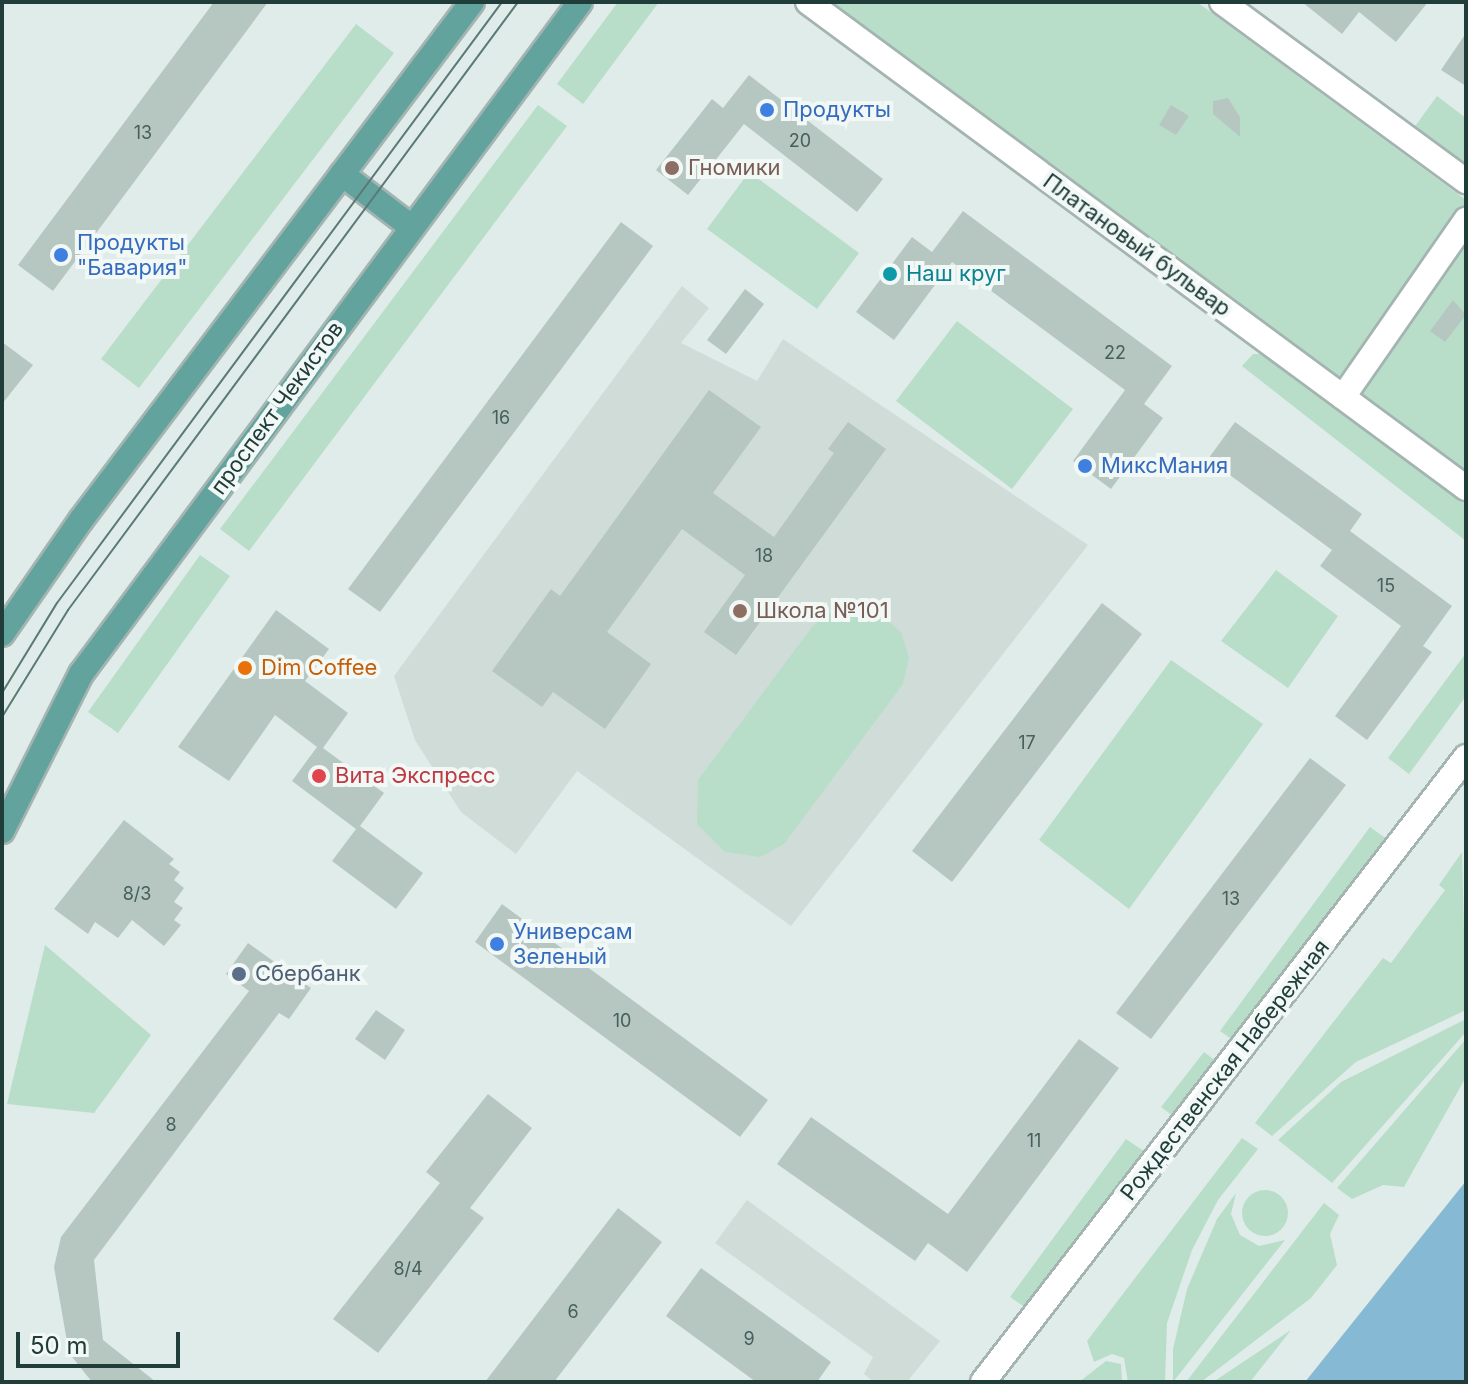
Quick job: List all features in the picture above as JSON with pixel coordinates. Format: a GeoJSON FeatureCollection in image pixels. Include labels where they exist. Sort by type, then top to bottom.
{"type":"FeatureCollection","features":[{"type":"Feature","properties":{"kind":"main road"},"geometry":{"type":"LineString","coordinates":[[2,634],[472,2]]}},
{"type":"Feature","properties":{"kind":"main road","name":"проспект Чекистов"},"geometry":{"type":"LineString","coordinates":[[2,831],[81,674],[410,226],[580,2]]}},
{"type":"Feature","properties":{"kind":"main road"},"geometry":{"type":"LineString","coordinates":[[342,174],[410,226]]}},
{"type":"Feature","properties":{"kind":"street","name":"Платановый бульвар"},"geometry":{"type":"LineString","coordinates":[[808,2],[1466,488]]}},
{"type":"Feature","properties":{"kind":"street"},"geometry":{"type":"LineString","coordinates":[[1222,2],[1466,181]]}},
{"type":"Feature","properties":{"kind":"street"},"geometry":{"type":"LineString","coordinates":[[1343,397],[1466,220]]}},
{"type":"Feature","properties":{"kind":"street","name":"Рождественская Набережная"},"geometry":{"type":"LineString","coordinates":[[983,1382],[1466,757]]}},
{"type":"Feature","properties":{"kind":"shaded area","name":"Школа №101"},"geometry":{"type":"Polygon","coordinates":[[[682,286],[709,308],[681,343],[757,381],[783,339],[1088,545],[791,926],[577,771],[516,854],[461,812],[415,740],[394,676],[682,286]]]}},
{"type":"Feature","properties":{"kind":"shaded area"},"geometry":{"type":"Polygon","coordinates":[[[747,1200],[940,1341],[907,1382],[874,1382],[864,1374],[873,1357],[715,1243],[747,1200]]]}},
{"type":"Feature","properties":{"kind":"green space"},"geometry":{"type":"Polygon","coordinates":[[[618,2],[659,2],[583,104],[557,84],[618,2]]]}},
{"type":"Feature","properties":{"kind":"green space"},"geometry":{"type":"Polygon","coordinates":[[[825,2],[1197,2],[1466,200],[1466,474],[825,2]]]}},
{"type":"Feature","properties":{"kind":"green space"},"geometry":{"type":"Polygon","coordinates":[[[356,24],[394,53],[139,388],[101,359],[356,24]]]}},
{"type":"Feature","properties":{"kind":"green space"},"geometry":{"type":"Polygon","coordinates":[[[1437,96],[1466,118],[1466,167],[1413,129],[1437,96]]]}},
{"type":"Feature","properties":{"kind":"green space"},"geometry":{"type":"Polygon","coordinates":[[[538,105],[567,126],[249,551],[220,529],[538,105]]]}},
{"type":"Feature","properties":{"kind":"green space"},"geometry":{"type":"Polygon","coordinates":[[[749,172],[859,253],[817,309],[707,229],[749,172]]]}},
{"type":"Feature","properties":{"kind":"green space"},"geometry":{"type":"Polygon","coordinates":[[[957,321],[1073,409],[1012,489],[896,401],[957,321]]]}},
{"type":"Feature","properties":{"kind":"green space"},"geometry":{"type":"Polygon","coordinates":[[[1253,354],[1268,354],[1466,501],[1466,541],[1242,366],[1253,354]]]}},
{"type":"Feature","properties":{"kind":"green space"},"geometry":{"type":"Polygon","coordinates":[[[200,555],[230,576],[118,733],[88,712],[200,555]]]}},
{"type":"Feature","properties":{"kind":"green space"},"geometry":{"type":"Polygon","coordinates":[[[1276,570],[1338,616],[1288,688],[1221,641],[1276,570]]]}},
{"type":"Feature","properties":{"kind":"green space"},"geometry":{"type":"Polygon","coordinates":[[[851,606],[877,612],[901,632],[909,658],[903,684],[784,844],[760,857],[725,852],[697,824],[698,780],[812,627],[833,610],[851,606]]]}},
{"type":"Feature","properties":{"kind":"green space"},"geometry":{"type":"Polygon","coordinates":[[[1466,653],[1466,696],[1409,774],[1388,758],[1466,653]]]}},
{"type":"Feature","properties":{"kind":"green space"},"geometry":{"type":"Polygon","coordinates":[[[1171,660],[1263,724],[1129,909],[1039,840],[1171,660]]]}},
{"type":"Feature","properties":{"kind":"green space"},"geometry":{"type":"Polygon","coordinates":[[[1370,827],[1391,842],[1240,1045],[1220,1031],[1370,827]]]}},
{"type":"Feature","properties":{"kind":"green space"},"geometry":{"type":"Polygon","coordinates":[[[1462,852],[1466,1010],[1356,1062],[1272,1136],[1255,1123],[1383,958],[1391,963],[1445,890],[1439,885],[1462,852]]]}},
{"type":"Feature","properties":{"kind":"green space"},"geometry":{"type":"Polygon","coordinates":[[[45,945],[151,1035],[94,1113],[7,1104],[45,945]]]}},
{"type":"Feature","properties":{"kind":"green space"},"geometry":{"type":"Polygon","coordinates":[[[1466,1019],[1466,1032],[1332,1183],[1278,1140],[1341,1082],[1466,1019]]]}},
{"type":"Feature","properties":{"kind":"green space"},"geometry":{"type":"Polygon","coordinates":[[[1466,1039],[1466,1077],[1404,1187],[1383,1185],[1352,1199],[1337,1188],[1466,1039]]]}},
{"type":"Feature","properties":{"kind":"green space"},"geometry":{"type":"Polygon","coordinates":[[[1204,1052],[1224,1067],[1181,1122],[1161,1107],[1204,1052]]]}},
{"type":"Feature","properties":{"kind":"green space"},"geometry":{"type":"Polygon","coordinates":[[[1242,1138],[1258,1149],[1218,1200],[1192,1250],[1167,1323],[1165,1382],[1128,1382],[1124,1358],[1112,1354],[1094,1362],[1087,1341],[1242,1138]]]}},
{"type":"Feature","properties":{"kind":"green space"},"geometry":{"type":"Polygon","coordinates":[[[1126,1139],[1145,1152],[1029,1310],[1010,1297],[1126,1139]]]}},
{"type":"Feature","properties":{"kind":"green space"},"geometry":{"type":"Polygon","coordinates":[[[1265,1190],[1281,1197],[1288,1213],[1281,1229],[1265,1236],[1249,1229],[1242,1213],[1249,1197],[1265,1190]]]}},
{"type":"Feature","properties":{"kind":"green space"},"geometry":{"type":"Polygon","coordinates":[[[1236,1193],[1231,1214],[1240,1235],[1259,1246],[1285,1240],[1173,1382],[1173,1349],[1187,1289],[1217,1219],[1236,1193]]]}},
{"type":"Feature","properties":{"kind":"green space"},"geometry":{"type":"Polygon","coordinates":[[[1324,1203],[1339,1215],[1330,1234],[1337,1265],[1311,1298],[1201,1382],[1186,1382],[1324,1203]]]}},
{"type":"Feature","properties":{"kind":"green space"},"geometry":{"type":"Polygon","coordinates":[[[1291,1330],[1250,1382],[1213,1382],[1291,1330]]]}},
{"type":"Feature","properties":{"kind":"green space"},"geometry":{"type":"Polygon","coordinates":[[[1106,1361],[1121,1364],[1122,1382],[1079,1382],[1106,1361]]]}},
{"type":"Feature","properties":{"kind":"water"},"geometry":{"type":"Polygon","coordinates":[[[1466,1181],[1466,1382],[1305,1382],[1466,1181]]]}},
{"type":"Feature","properties":{"kind":"building"},"geometry":{"type":"Polygon","coordinates":[[[214,2],[268,2],[53,291],[18,265],[214,2]]]}},
{"type":"Feature","properties":{"kind":"building"},"geometry":{"type":"Polygon","coordinates":[[[1302,2],[1428,2],[1396,42],[1359,12],[1342,34],[1302,2]]]}},
{"type":"Feature","properties":{"kind":"building"},"geometry":{"type":"Polygon","coordinates":[[[1466,33],[1466,86],[1441,70],[1466,33]]]}},
{"type":"Feature","properties":{"kind":"building"},"geometry":{"type":"Polygon","coordinates":[[[749,75],[883,179],[857,212],[744,124],[688,195],[656,170],[712,99],[723,108],[749,75]]]}},
{"type":"Feature","properties":{"kind":"building"},"geometry":{"type":"Polygon","coordinates":[[[1228,98],[1240,117],[1240,137],[1213,114],[1213,101],[1228,98]]]}},
{"type":"Feature","properties":{"kind":"building"},"geometry":{"type":"Polygon","coordinates":[[[1171,105],[1189,116],[1176,135],[1159,125],[1171,105]]]}},
{"type":"Feature","properties":{"kind":"building"},"geometry":{"type":"Polygon","coordinates":[[[963,211],[1172,366],[1144,404],[1163,418],[1111,489],[1073,461],[1125,390],[952,262],[894,340],[856,312],[912,237],[932,252],[963,211]]]}},
{"type":"Feature","properties":{"kind":"building"},"geometry":{"type":"Polygon","coordinates":[[[621,222],[653,246],[380,612],[348,589],[621,222]]]}},
{"type":"Feature","properties":{"kind":"building"},"geometry":{"type":"Polygon","coordinates":[[[745,289],[764,304],[726,354],[707,340],[745,289]]]}},
{"type":"Feature","properties":{"kind":"building"},"geometry":{"type":"Polygon","coordinates":[[[1453,300],[1466,315],[1445,342],[1430,331],[1453,300]]]}},
{"type":"Feature","properties":{"kind":"building"},"geometry":{"type":"Polygon","coordinates":[[[2,342],[33,365],[2,404],[2,342]]]}},
{"type":"Feature","properties":{"kind":"building"},"geometry":{"type":"Polygon","coordinates":[[[709,390],[761,427],[713,493],[774,537],[834,453],[828,449],[848,422],[886,449],[736,655],[704,632],[745,575],[682,529],[607,632],[651,664],[605,729],[553,692],[542,707],[492,671],[551,589],[560,596],[709,390]]]}},
{"type":"Feature","properties":{"kind":"building"},"geometry":{"type":"Polygon","coordinates":[[[1235,422],[1362,514],[1350,531],[1452,606],[1423,646],[1432,652],[1367,740],[1335,716],[1401,626],[1320,566],[1332,550],[1208,459],[1235,422]]]}},
{"type":"Feature","properties":{"kind":"building"},"geometry":{"type":"Polygon","coordinates":[[[1102,603],[1142,634],[952,882],[912,851],[1102,603]]]}},
{"type":"Feature","properties":{"kind":"building"},"geometry":{"type":"Polygon","coordinates":[[[276,610],[329,649],[305,681],[348,713],[323,748],[384,793],[360,826],[423,873],[396,909],[332,861],[356,829],[292,781],[317,747],[275,715],[229,781],[178,747],[276,610]]]}},
{"type":"Feature","properties":{"kind":"building"},"geometry":{"type":"Polygon","coordinates":[[[1310,758],[1346,785],[1151,1039],[1116,1013],[1310,758]]]}},
{"type":"Feature","properties":{"kind":"building"},"geometry":{"type":"Polygon","coordinates":[[[124,820],[174,859],[169,864],[180,872],[174,880],[184,888],[174,902],[183,908],[174,920],[181,925],[164,946],[132,920],[118,938],[95,922],[88,934],[54,909],[124,820]]]}},
{"type":"Feature","properties":{"kind":"building"},"geometry":{"type":"Polygon","coordinates":[[[502,904],[768,1100],[740,1137],[475,942],[502,904]]]}},
{"type":"Feature","properties":{"kind":"building"},"geometry":{"type":"Polygon","coordinates":[[[248,943],[311,988],[289,1019],[279,1013],[94,1260],[103,1340],[156,1382],[92,1382],[69,1353],[54,1267],[61,1237],[249,991],[226,974],[248,943]]]}},
{"type":"Feature","properties":{"kind":"building"},"geometry":{"type":"Polygon","coordinates":[[[376,1010],[405,1030],[385,1060],[355,1039],[376,1010]]]}},
{"type":"Feature","properties":{"kind":"building"},"geometry":{"type":"Polygon","coordinates":[[[1079,1039],[1119,1068],[967,1272],[928,1243],[915,1261],[777,1164],[811,1117],[948,1214],[1079,1039]]]}},
{"type":"Feature","properties":{"kind":"building"},"geometry":{"type":"Polygon","coordinates":[[[488,1094],[532,1128],[470,1208],[484,1218],[378,1353],[333,1319],[440,1183],[426,1172],[488,1094]]]}},
{"type":"Feature","properties":{"kind":"building"},"geometry":{"type":"Polygon","coordinates":[[[618,1208],[662,1242],[554,1382],[485,1382],[618,1208]]]}},
{"type":"Feature","properties":{"kind":"building"},"geometry":{"type":"Polygon","coordinates":[[[701,1268],[831,1362],[817,1382],[756,1382],[666,1316],[701,1268]]]}},
{"type":"Feature","properties":{"kind":"tram line"},"geometry":{"type":"LineString","coordinates":[[2,693],[57,603],[502,2]]}},
{"type":"Feature","properties":{"kind":"tram line"},"geometry":{"type":"LineString","coordinates":[[2,717],[68,610],[518,2]]}},
{"type":"Feature","properties":{"kind":"place","name":"Продукты"},"geometry":{"type":"Point","coordinates":[767,110]}},
{"type":"Feature","properties":{"kind":"place","name":"Гномики"},"geometry":{"type":"Point","coordinates":[672,168]}},
{"type":"Feature","properties":{"kind":"place","name":"Продукты \"Бавария\""},"geometry":{"type":"Point","coordinates":[61,255]}},
{"type":"Feature","properties":{"kind":"place","name":"Наш круг"},"geometry":{"type":"Point","coordinates":[890,274]}},
{"type":"Feature","properties":{"kind":"place","name":"МиксМания"},"geometry":{"type":"Point","coordinates":[1085,466]}},
{"type":"Feature","properties":{"kind":"place","name":"Школа №101"},"geometry":{"type":"Point","coordinates":[740,611]}},
{"type":"Feature","properties":{"kind":"place","name":"Dim Coffee"},"geometry":{"type":"Point","coordinates":[245,668]}},
{"type":"Feature","properties":{"kind":"place","name":"Вита Экспресс"},"geometry":{"type":"Point","coordinates":[319,776]}},
{"type":"Feature","properties":{"kind":"place","name":"Универсам Зеленый"},"geometry":{"type":"Point","coordinates":[497,944]}},
{"type":"Feature","properties":{"kind":"place","name":"Сбербанк"},"geometry":{"type":"Point","coordinates":[239,974]}}]}
